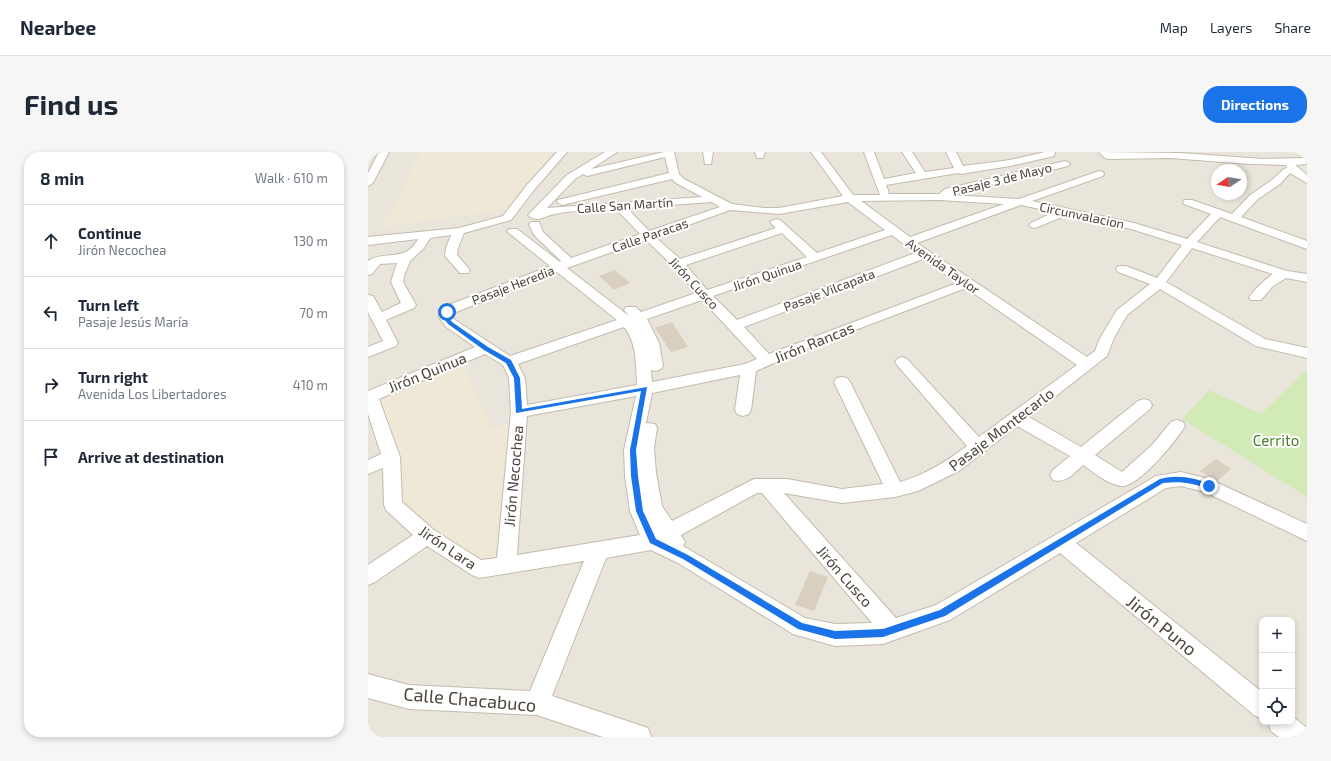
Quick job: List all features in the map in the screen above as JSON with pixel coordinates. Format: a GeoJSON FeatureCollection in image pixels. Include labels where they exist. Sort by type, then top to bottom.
{"type":"FeatureCollection","features":[{"type":"Feature","properties":{"kind":"street"},"geometry":{"type":"LineString","coordinates":[[368,183],[372,166],[384,152]]}},
{"type":"Feature","properties":{"kind":"street"},"geometry":{"type":"LineString","coordinates":[[507,224],[530,188],[562,152]]}},
{"type":"Feature","properties":{"kind":"street"},"geometry":{"type":"LineString","coordinates":[[538,242],[538,232],[534,217],[534,198],[539,187],[569,152]]}},
{"type":"Feature","properties":{"kind":"street"},"geometry":{"type":"LineString","coordinates":[[368,241],[507,224],[525,229],[534,217],[571,177],[612,152]]}},
{"type":"Feature","properties":{"kind":"street","name":"Avenida Taylor"},"geometry":{"type":"LineString","coordinates":[[816,152],[850,198],[924,254],[1086,364]]}},
{"type":"Feature","properties":{"kind":"street"},"geometry":{"type":"LineString","coordinates":[[869,152],[885,197]]}},
{"type":"Feature","properties":{"kind":"street"},"geometry":{"type":"LineString","coordinates":[[907,152],[922,175]]}},
{"type":"Feature","properties":{"kind":"street"},"geometry":{"type":"LineString","coordinates":[[951,152],[961,171]]}},
{"type":"Feature","properties":{"kind":"street"},"geometry":{"type":"LineString","coordinates":[[1002,152],[1010,163],[1026,174]]}},
{"type":"Feature","properties":{"kind":"street"},"geometry":{"type":"LineString","coordinates":[[1253,152],[1268,162]]}},
{"type":"Feature","properties":{"kind":"street"},"geometry":{"type":"LineString","coordinates":[[1280,152],[1305,162]]}},
{"type":"Feature","properties":{"kind":"street"},"geometry":{"type":"LineString","coordinates":[[571,177],[671,153],[677,178],[696,191],[729,207]]}},
{"type":"Feature","properties":{"kind":"street"},"geometry":{"type":"LineString","coordinates":[[880,183],[922,175],[961,171],[1010,163],[1050,153]]}},
{"type":"Feature","properties":{"kind":"street"},"geometry":{"type":"LineString","coordinates":[[1106,154],[1189,156],[1268,162],[1291,166],[1305,162]]}},
{"type":"Feature","properties":{"kind":"street","name":"Pasaje 3 de Mayo"},"geometry":{"type":"LineString","coordinates":[[940,198],[949,191],[1065,164]]}},
{"type":"Feature","properties":{"kind":"street"},"geometry":{"type":"LineString","coordinates":[[1291,166],[1307,180]]}},
{"type":"Feature","properties":{"kind":"street"},"geometry":{"type":"LineString","coordinates":[[1234,218],[1254,197],[1276,182],[1291,166]]}},
{"type":"Feature","properties":{"kind":"street"},"geometry":{"type":"LineString","coordinates":[[908,242],[1098,174]]}},
{"type":"Feature","properties":{"kind":"street"},"geometry":{"type":"LineString","coordinates":[[507,224],[516,215],[534,217],[549,206],[677,178]]}},
{"type":"Feature","properties":{"kind":"street","name":"Circunvalacion"},"geometry":{"type":"LineString","coordinates":[[729,207],[764,212],[779,211],[850,198],[885,197],[1020,202],[1134,226],[1285,274],[1307,278]]}},
{"type":"Feature","properties":{"kind":"street","name":"Calle San Martín"},"geometry":{"type":"LineString","coordinates":[[534,217],[549,211],[714,199]]}},
{"type":"Feature","properties":{"kind":"street"},"geometry":{"type":"LineString","coordinates":[[1188,202],[1307,245]]}},
{"type":"Feature","properties":{"kind":"street","name":"Jirón Cusco"},"geometry":{"type":"LineString","coordinates":[[619,206],[678,264],[705,295],[768,361]]}},
{"type":"Feature","properties":{"kind":"street","name":"Calle Paracas"},"geometry":{"type":"LineString","coordinates":[[565,265],[729,207]]}},
{"type":"Feature","properties":{"kind":"street"},"geometry":{"type":"LineString","coordinates":[[1035,225],[1068,211]]}},
{"type":"Feature","properties":{"kind":"street"},"geometry":{"type":"LineString","coordinates":[[764,212],[815,258]]}},
{"type":"Feature","properties":{"kind":"street","name":"Pasaje Montecarlo"},"geometry":{"type":"LineString","coordinates":[[660,537],[754,486],[787,486],[842,496],[895,490],[918,484],[953,466],[1102,353],[1107,338],[1122,313],[1159,283],[1189,244],[1219,212]]}},
{"type":"Feature","properties":{"kind":"street"},"geometry":{"type":"LineString","coordinates":[[507,224],[538,242],[633,318],[634,330],[643,355],[651,387],[633,450],[634,476],[639,511],[660,537],[685,557],[801,627],[835,635],[883,633],[942,613],[1162,481],[1181,479],[1193,480],[1209,486],[1307,533]]}},
{"type":"Feature","properties":{"kind":"street"},"geometry":{"type":"LineString","coordinates":[[678,264],[784,229]]}},
{"type":"Feature","properties":{"kind":"street"},"geometry":{"type":"LineString","coordinates":[[459,231],[452,248],[451,256],[464,270]]}},
{"type":"Feature","properties":{"kind":"street","name":"Jirón Quinua"},"geometry":{"type":"LineString","coordinates":[[509,362],[633,318],[894,231]]}},
{"type":"Feature","properties":{"kind":"street"},"geometry":{"type":"LineString","coordinates":[[378,318],[409,305],[397,282],[397,277],[406,258],[421,245],[425,235]]}},
{"type":"Feature","properties":{"kind":"street","name":"Pasaje Vilcapata"},"geometry":{"type":"LineString","coordinates":[[735,326],[924,254]]}},
{"type":"Feature","properties":{"kind":"street"},"geometry":{"type":"LineString","coordinates":[[368,271],[373,263],[377,261],[406,258]]}},
{"type":"Feature","properties":{"kind":"street","name":"Pasaje Heredia"},"geometry":{"type":"LineString","coordinates":[[486,348],[450,323],[446,315],[451,309],[565,265]]}},
{"type":"Feature","properties":{"kind":"street"},"geometry":{"type":"LineString","coordinates":[[1122,269],[1159,283],[1261,343],[1307,353]]}},
{"type":"Feature","properties":{"kind":"street"},"geometry":{"type":"LineString","coordinates":[[1256,297],[1267,283],[1285,274]]}},
{"type":"Feature","properties":{"kind":"street","name":"Jirón Rancas"},"geometry":{"type":"LineString","coordinates":[[519,412],[749,368],[808,343],[968,283]]}},
{"type":"Feature","properties":{"kind":"street"},"geometry":{"type":"LineString","coordinates":[[368,299],[391,343],[368,352]]}},
{"type":"Feature","properties":{"kind":"street"},"geometry":{"type":"LineString","coordinates":[[486,348],[509,362]]}},
{"type":"Feature","properties":{"kind":"street","name":"Jirón Quinua"},"geometry":{"type":"LineString","coordinates":[[369,396],[486,348]]}},
{"type":"Feature","properties":{"kind":"street","name":"Jirón Necochea"},"geometry":{"type":"LineString","coordinates":[[506,566],[519,412],[517,378],[509,362]]}},
{"type":"Feature","properties":{"kind":"street"},"geometry":{"type":"LineString","coordinates":[[902,362],[978,447]]}},
{"type":"Feature","properties":{"kind":"street"},"geometry":{"type":"LineString","coordinates":[[743,410],[749,368]]}},
{"type":"Feature","properties":{"kind":"street"},"geometry":{"type":"LineString","coordinates":[[842,382],[895,490]]}},
{"type":"Feature","properties":{"kind":"street","name":"Jirón Lara"},"geometry":{"type":"LineString","coordinates":[[369,396],[391,457],[393,505],[427,536],[479,569],[506,566],[599,550],[660,537]]}},
{"type":"Feature","properties":{"kind":"street"},"geometry":{"type":"LineString","coordinates":[[1059,475],[1144,405]]}},
{"type":"Feature","properties":{"kind":"street"},"geometry":{"type":"LineString","coordinates":[[1017,418],[1083,456],[1112,476],[1121,479],[1126,479],[1158,450],[1177,426]]}},
{"type":"Feature","properties":{"kind":"street"},"geometry":{"type":"LineString","coordinates":[[368,467],[391,457]]}},
{"type":"Feature","properties":{"kind":"street","name":"Jirón Cusco"},"geometry":{"type":"LineString","coordinates":[[767,486],[892,630]]}},
{"type":"Feature","properties":{"kind":"street"},"geometry":{"type":"LineString","coordinates":[[368,576],[427,536]]}},
{"type":"Feature","properties":{"kind":"street","name":"Jirón Puno"},"geometry":{"type":"LineString","coordinates":[[1061,542],[1259,705]]}},
{"type":"Feature","properties":{"kind":"street"},"geometry":{"type":"LineString","coordinates":[[537,703],[599,550]]}},
{"type":"Feature","properties":{"kind":"street","name":"Calle Chacabuco"},"geometry":{"type":"LineString","coordinates":[[368,686],[409,697],[537,703],[639,737]]}},
{"type":"Feature","properties":{"kind":"street"},"geometry":{"type":"LineString","coordinates":[[1284,725],[1298,737]]}},
{"type":"Feature","properties":{"kind":"shaded area"},"geometry":{"type":"Polygon","coordinates":[[[368,152],[1307,152],[1307,737],[368,737],[368,152]]]}},
{"type":"Feature","properties":{"kind":"shaded area"},"geometry":{"type":"Polygon","coordinates":[[[420,152],[553,152],[511,209],[381,227],[394,207],[420,152]]]}},
{"type":"Feature","properties":{"kind":"shaded area"},"geometry":{"type":"Polygon","coordinates":[[[463,364],[492,429],[510,423],[504,549],[495,558],[485,564],[414,516],[397,502],[375,399],[463,364]]]}},
{"type":"Feature","properties":{"kind":"green space","name":"Cerrito"},"geometry":{"type":"Polygon","coordinates":[[[1307,369],[1307,497],[1182,419],[1209,390],[1261,414],[1307,369]]]}},
{"type":"Feature","properties":{"kind":"building"},"geometry":{"type":"Polygon","coordinates":[[[615,270],[630,283],[614,290],[599,276],[615,270]]]}},
{"type":"Feature","properties":{"kind":"building"},"geometry":{"type":"Polygon","coordinates":[[[672,322],[688,347],[671,352],[655,328],[672,322]]]}},
{"type":"Feature","properties":{"kind":"building"},"geometry":{"type":"Polygon","coordinates":[[[1216,459],[1231,469],[1217,481],[1200,471],[1216,459]]]}},
{"type":"Feature","properties":{"kind":"building"},"geometry":{"type":"Polygon","coordinates":[[[810,571],[828,577],[814,611],[795,605],[810,571]]]}},
{"type":"Feature","properties":{"kind":"route"},"geometry":{"type":"LineString","coordinates":[[447,312],[446,317],[450,323],[509,362],[517,378],[519,412],[645,388],[633,450],[634,476],[639,511],[653,541],[685,557],[801,627],[835,635],[883,633],[942,613],[1162,481],[1181,479],[1193,480],[1209,486]]}}]}
